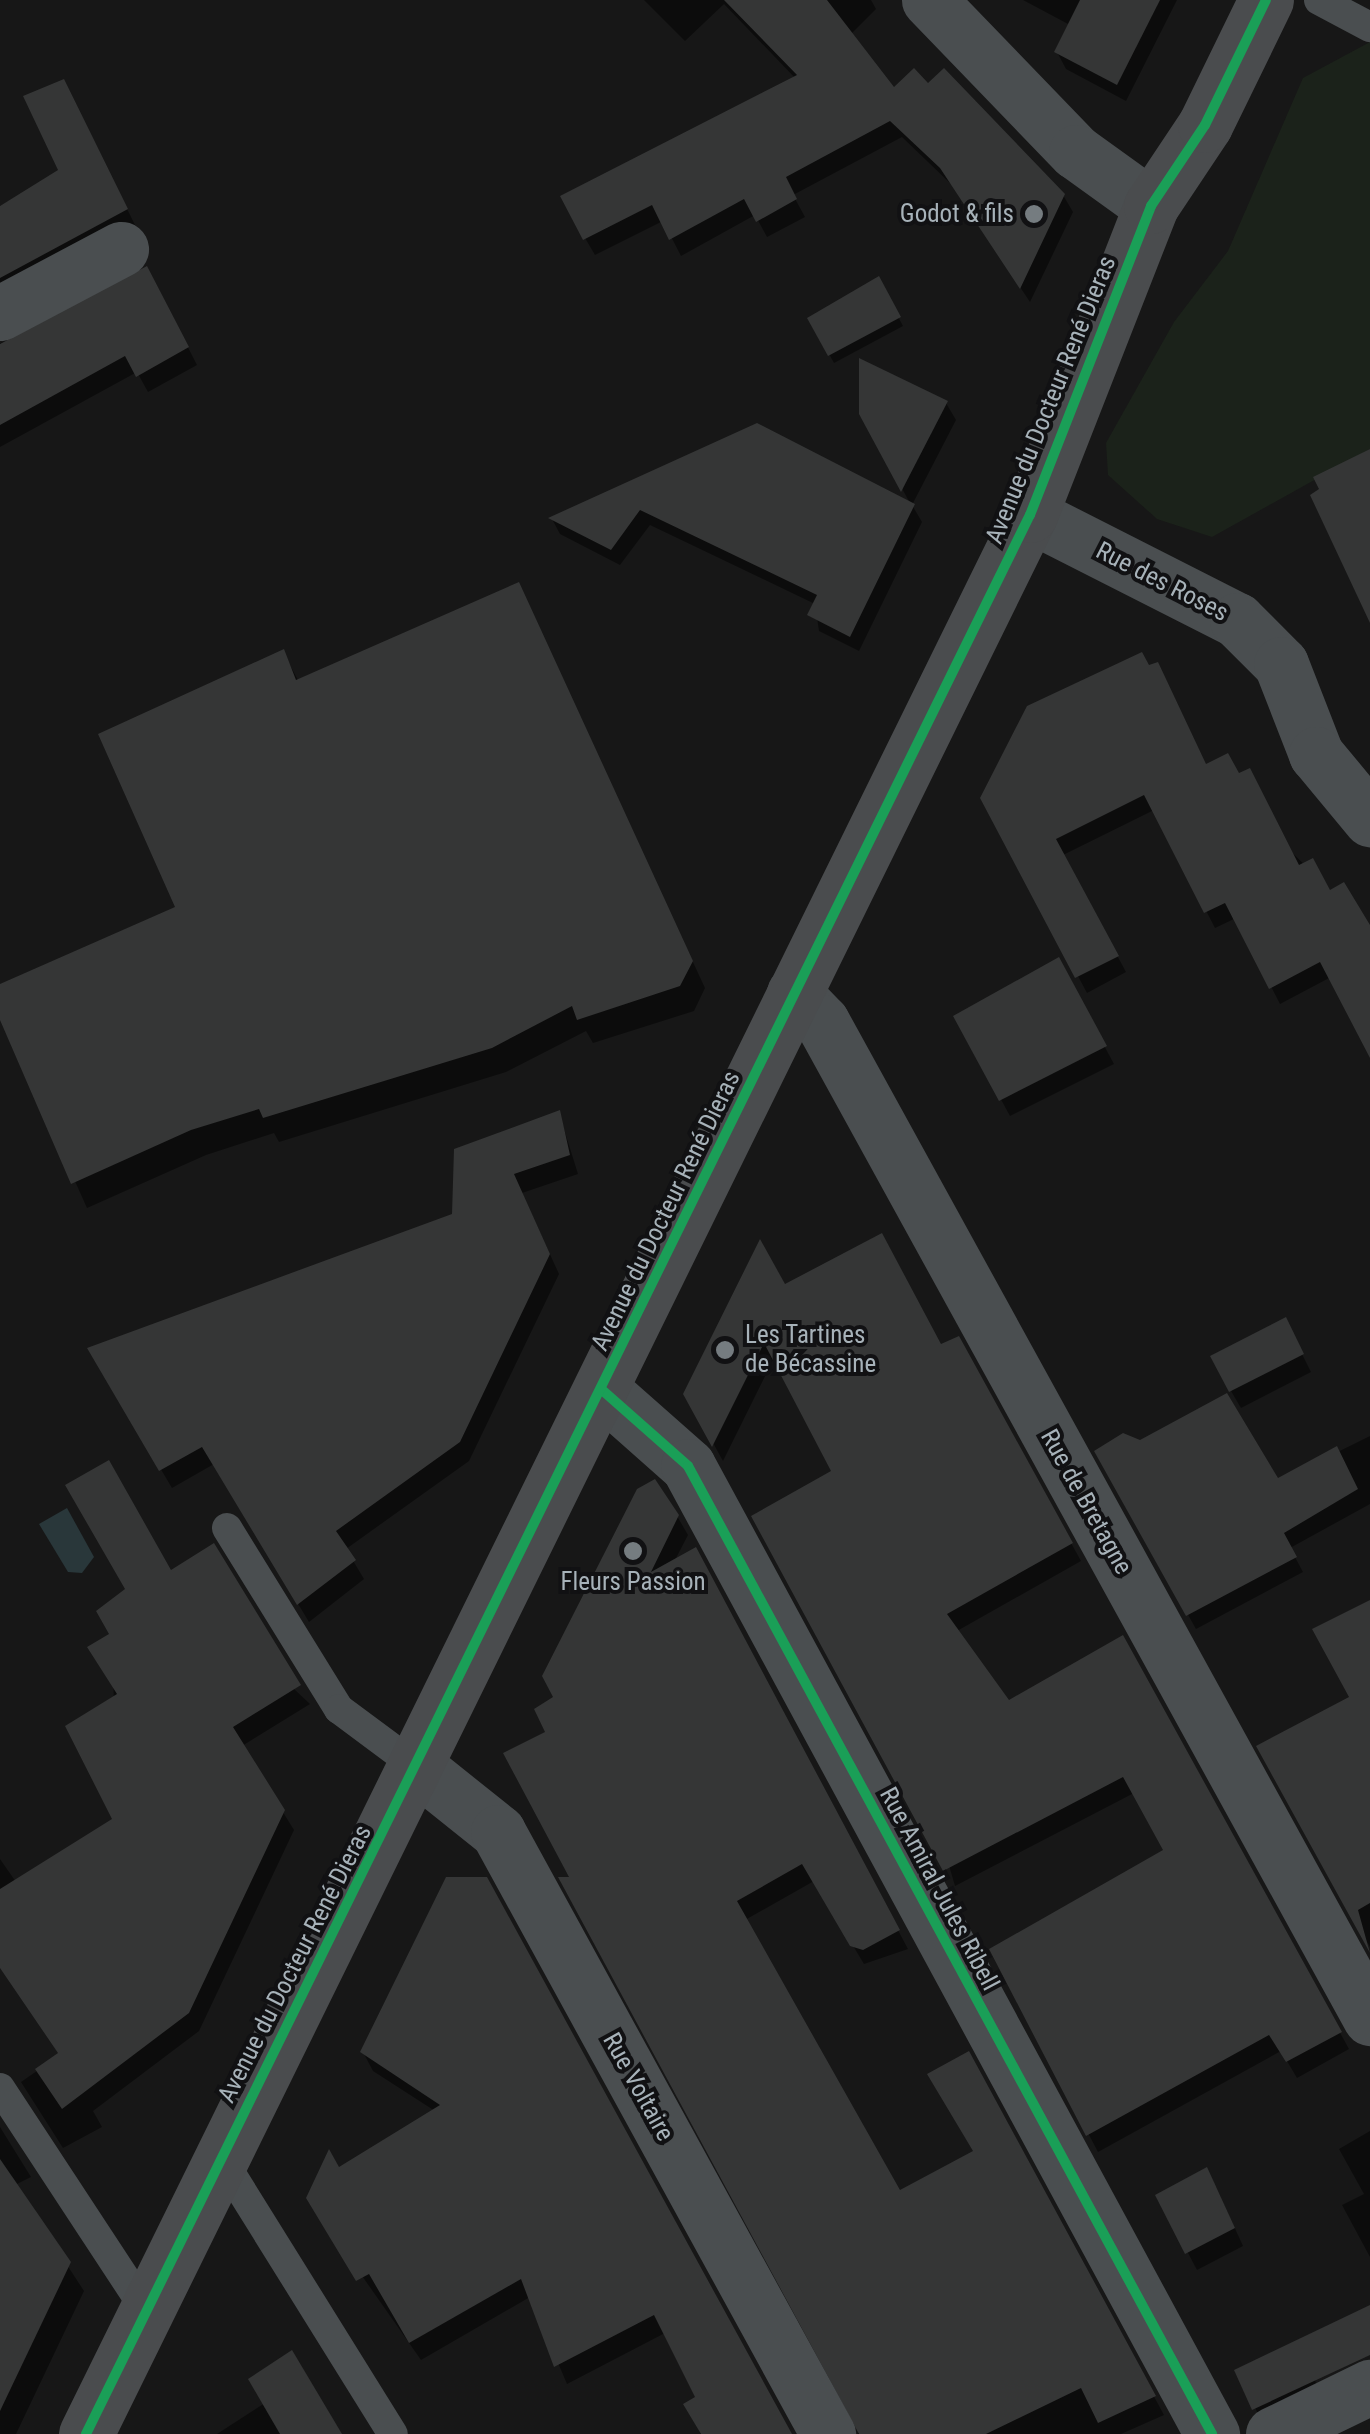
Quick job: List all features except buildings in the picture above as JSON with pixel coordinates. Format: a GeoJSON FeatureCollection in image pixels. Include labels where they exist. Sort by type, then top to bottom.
{"type":"FeatureCollection","features":[{"type":"Feature","properties":{"kind":"main road","name":"Avenue du Docteur René Dieras"},"geometry":{"type":"LineString","coordinates":[[86,2434],[1030,515],[1151,206],[1205,125],[1266,0]]}},
{"type":"Feature","properties":{"kind":"street"},"geometry":{"type":"LineString","coordinates":[[929,0],[1076,152],[1151,206]]}},
{"type":"Feature","properties":{"kind":"street"},"geometry":{"type":"LineString","coordinates":[[0,313],[121,249]]}},
{"type":"Feature","properties":{"kind":"street","name":"Rue des Roses"},"geometry":{"type":"LineString","coordinates":[[1030,515],[1237,620],[1281,664],[1316,754],[1370,819]]}},
{"type":"Feature","properties":{"kind":"street","name":"Rue de Bretagne"},"geometry":{"type":"LineString","coordinates":[[794,993],[830,1036],[1370,2018]]}},
{"type":"Feature","properties":{"kind":"street","name":"Rue Amiral Jules Ribell"},"geometry":{"type":"LineString","coordinates":[[601,1389],[688,1466],[1212,2434]]}},
{"type":"Feature","properties":{"kind":"street","name":"Rue Voltaire"},"geometry":{"type":"LineString","coordinates":[[416,1768],[498,1832],[828,2434]]}},
{"type":"Feature","properties":{"kind":"street"},"geometry":{"type":"LineString","coordinates":[[1274,2434],[1370,2387]]}},
{"type":"Feature","properties":{"kind":"lane"},"geometry":{"type":"LineString","coordinates":[[1319,0],[1370,27]]}},
{"type":"Feature","properties":{"kind":"lane"},"geometry":{"type":"LineString","coordinates":[[227,1528],[339,1708],[416,1768]]}},
{"type":"Feature","properties":{"kind":"lane"},"geometry":{"type":"LineString","coordinates":[[0,2088],[146,2310]]}},
{"type":"Feature","properties":{"kind":"lane"},"geometry":{"type":"LineString","coordinates":[[220,2158],[393,2434]]}},
{"type":"Feature","properties":{"kind":"shaded area"},"geometry":{"type":"Polygon","coordinates":[[[1370,42],[1370,449],[1212,537],[1157,519],[1108,475],[1106,443],[1174,322],[1228,251],[1303,78],[1370,42]]]}},
{"type":"Feature","properties":{"kind":"shaded area"},"geometry":{"type":"Polygon","coordinates":[[[67,1508],[94,1557],[82,1573],[68,1572],[39,1524],[67,1508]]]}},
{"type":"Feature","properties":{"kind":"cycle path"},"geometry":{"type":"LineString","coordinates":[[86,2434],[1030,515],[1151,206],[1205,125],[1266,0]]}},
{"type":"Feature","properties":{"kind":"cycle path"},"geometry":{"type":"LineString","coordinates":[[601,1389],[688,1466],[1212,2434]]}},
{"type":"Feature","properties":{"kind":"place","name":"Godot & fils"},"geometry":{"type":"Point","coordinates":[1034,214]}},
{"type":"Feature","properties":{"kind":"place","name":"Les Tartines de Bécassine"},"geometry":{"type":"Point","coordinates":[725,1350]}},
{"type":"Feature","properties":{"kind":"place","name":"Fleurs Passion"},"geometry":{"type":"Point","coordinates":[633,1551]}}]}
